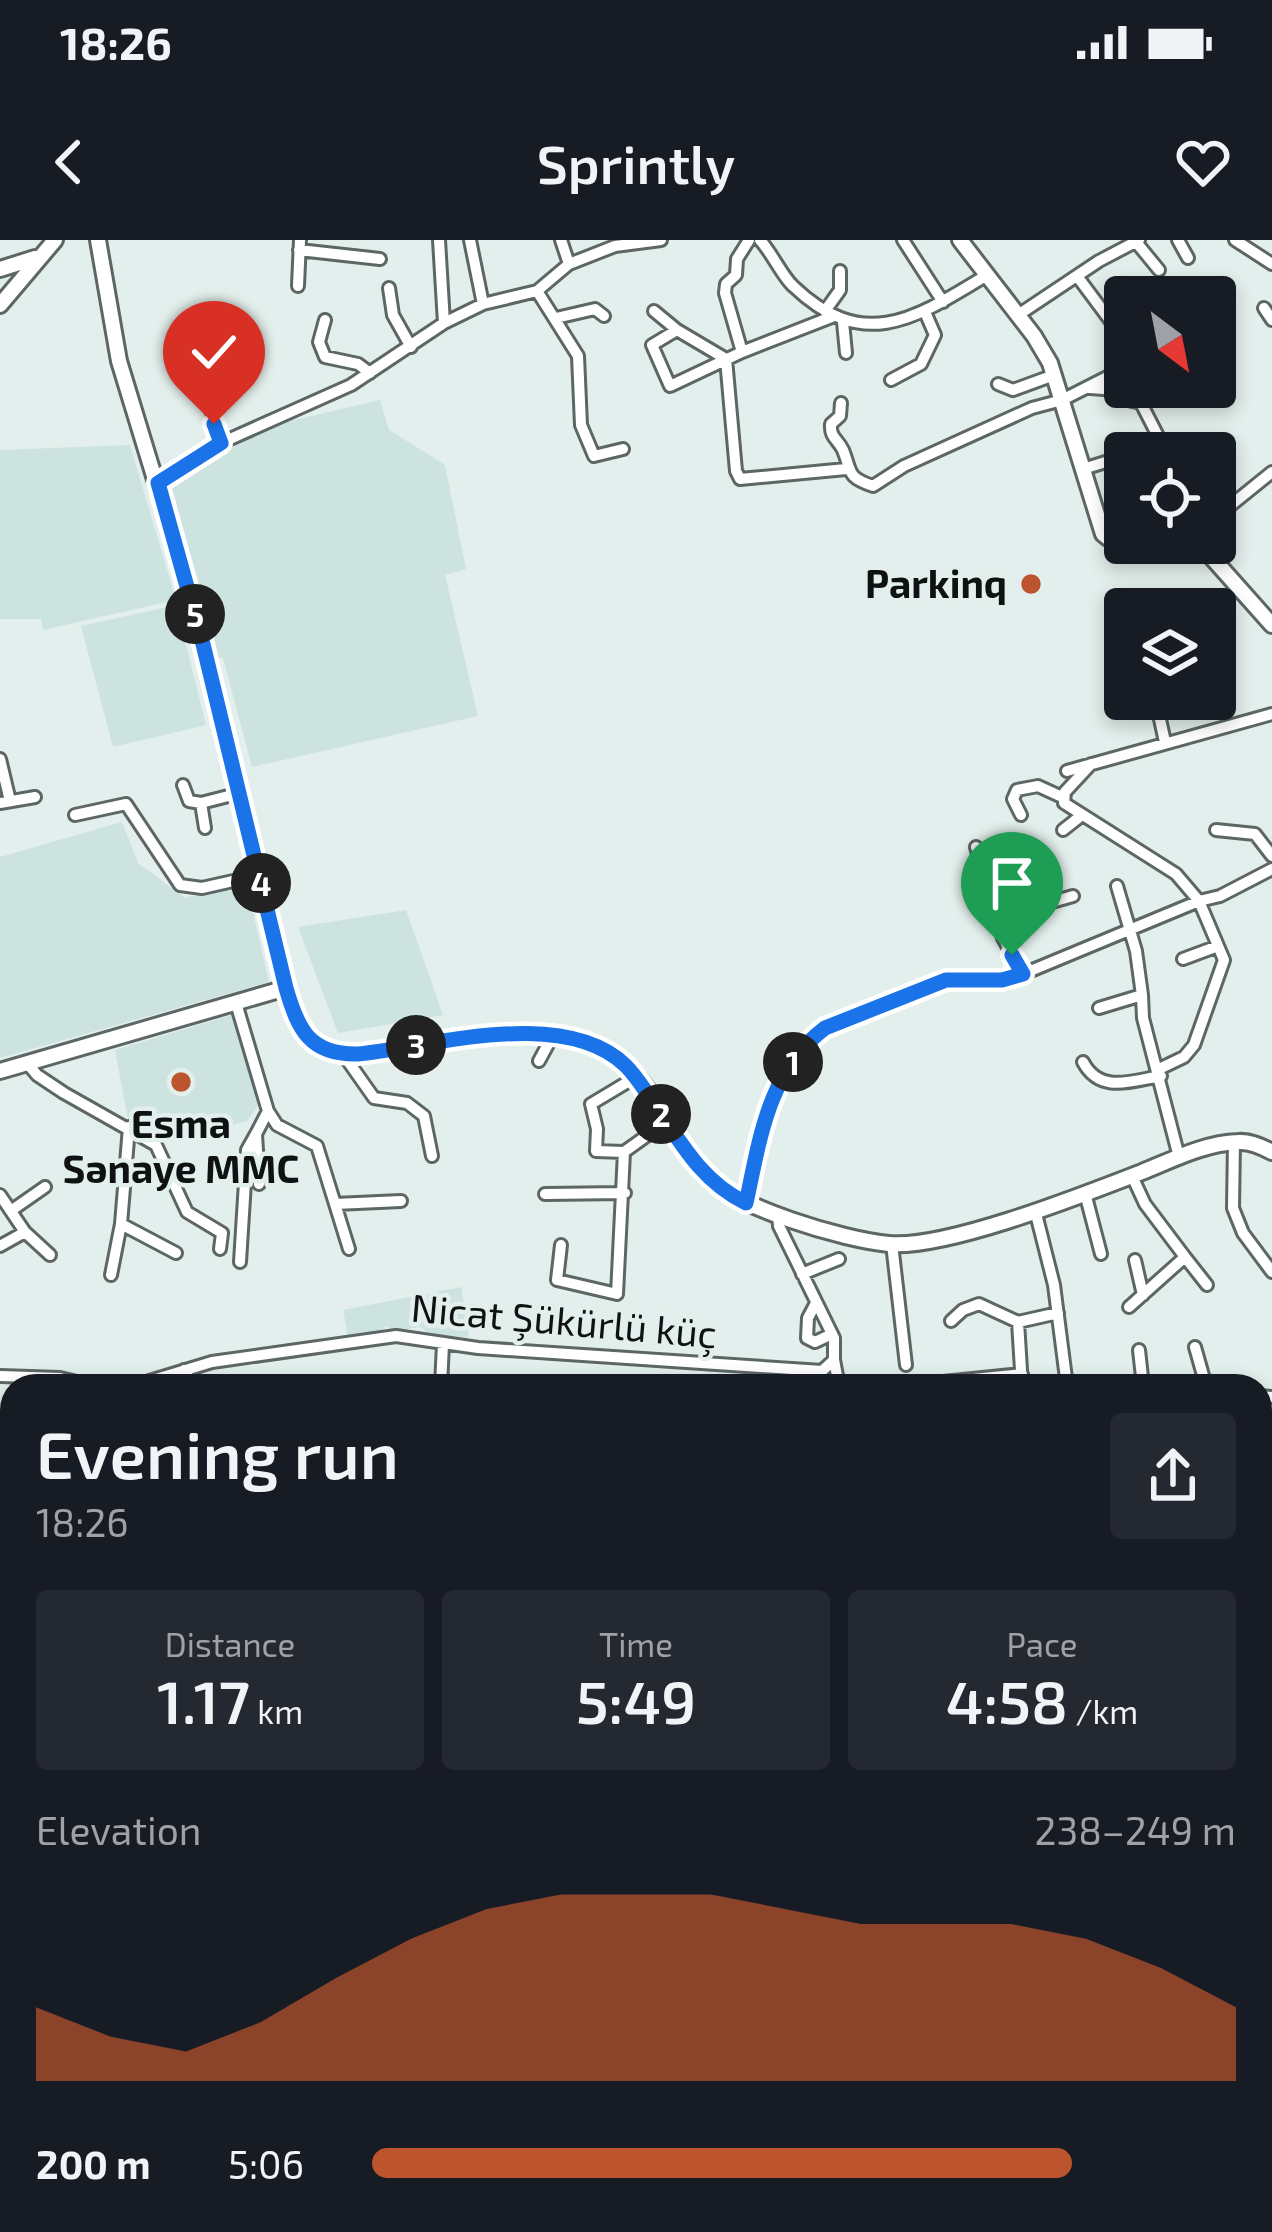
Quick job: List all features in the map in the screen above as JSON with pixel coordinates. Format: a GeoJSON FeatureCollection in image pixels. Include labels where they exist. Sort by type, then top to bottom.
{"type":"FeatureCollection","features":[{"type":"Feature","properties":{"kind":"street"},"geometry":{"type":"LineString","coordinates":[[439,240],[444,323]]}},
{"type":"Feature","properties":{"kind":"street"},"geometry":{"type":"LineString","coordinates":[[470,240],[483,304]]}},
{"type":"Feature","properties":{"kind":"street"},"geometry":{"type":"LineString","coordinates":[[561,240],[569,264]]}},
{"type":"Feature","properties":{"kind":"street"},"geometry":{"type":"LineString","coordinates":[[158,483],[221,443],[370,373],[444,323],[483,304],[537,291],[569,264],[615,246],[662,240]]}},
{"type":"Feature","properties":{"kind":"street"},"geometry":{"type":"LineString","coordinates":[[742,352],[727,308],[726,284],[736,275],[737,259],[749,240]]}},
{"type":"Feature","properties":{"kind":"street"},"geometry":{"type":"LineString","coordinates":[[760,240],[790,284],[834,316],[866,327],[925,312],[987,275]]}},
{"type":"Feature","properties":{"kind":"street"},"geometry":{"type":"LineString","coordinates":[[903,240],[943,302]]}},
{"type":"Feature","properties":{"kind":"street"},"geometry":{"type":"LineString","coordinates":[[1178,240],[1188,258]]}},
{"type":"Feature","properties":{"kind":"street"},"geometry":{"type":"LineString","coordinates":[[1235,240],[1268,262],[1272,245]]}},
{"type":"Feature","properties":{"kind":"street"},"geometry":{"type":"LineString","coordinates":[[103,241],[119,361],[192,601],[286,988],[309,1040],[326,1051],[344,1054],[497,1034],[552,1037],[608,1052],[636,1077],[712,1183],[778,1215],[892,1244],[955,1234],[1234,1142],[1272,1152]]}},
{"type":"Feature","properties":{"kind":"street"},"geometry":{"type":"LineString","coordinates":[[964,241],[1042,347],[1104,535]]}},
{"type":"Feature","properties":{"kind":"street"},"geometry":{"type":"LineString","coordinates":[[1018,315],[1138,241],[1159,270]]}},
{"type":"Feature","properties":{"kind":"street"},"geometry":{"type":"LineString","coordinates":[[0,269],[23,265],[52,244]]}},
{"type":"Feature","properties":{"kind":"street"},"geometry":{"type":"LineString","coordinates":[[0,305],[52,244]]}},
{"type":"Feature","properties":{"kind":"street"},"geometry":{"type":"LineString","coordinates":[[298,286],[300,245],[380,259]]}},
{"type":"Feature","properties":{"kind":"street"},"geometry":{"type":"LineString","coordinates":[[840,271],[834,316],[845,353]]}},
{"type":"Feature","properties":{"kind":"street"},"geometry":{"type":"LineString","coordinates":[[1077,276],[1104,312]]}},
{"type":"Feature","properties":{"kind":"street"},"geometry":{"type":"LineString","coordinates":[[389,288],[393,315],[411,346]]}},
{"type":"Feature","properties":{"kind":"street"},"geometry":{"type":"LineString","coordinates":[[537,291],[578,356],[581,425],[593,455],[623,449]]}},
{"type":"Feature","properties":{"kind":"street"},"geometry":{"type":"LineString","coordinates":[[1264,308],[1272,320]]}},
{"type":"Feature","properties":{"kind":"street"},"geometry":{"type":"LineString","coordinates":[[556,318],[595,309],[604,316]]}},
{"type":"Feature","properties":{"kind":"street"},"geometry":{"type":"LineString","coordinates":[[654,311],[726,359]]}},
{"type":"Feature","properties":{"kind":"street"},"geometry":{"type":"LineString","coordinates":[[891,380],[921,364],[935,341],[925,312]]}},
{"type":"Feature","properties":{"kind":"street"},"geometry":{"type":"LineString","coordinates":[[677,330],[652,345],[670,386],[834,316]]}},
{"type":"Feature","properties":{"kind":"street"},"geometry":{"type":"LineString","coordinates":[[325,320],[319,342],[325,357],[358,364],[370,373]]}},
{"type":"Feature","properties":{"kind":"street"},"geometry":{"type":"LineString","coordinates":[[726,359],[729,419],[740,479],[846,469]]}},
{"type":"Feature","properties":{"kind":"street"},"geometry":{"type":"LineString","coordinates":[[998,384],[1013,390],[1054,375]]}},
{"type":"Feature","properties":{"kind":"street"},"geometry":{"type":"LineString","coordinates":[[841,404],[840,416],[829,429],[842,450],[846,469],[873,486],[904,466],[1104,379]]}},
{"type":"Feature","properties":{"kind":"street"},"geometry":{"type":"LineString","coordinates":[[1086,389],[1117,389],[1128,400],[1141,403],[1156,432]]}},
{"type":"Feature","properties":{"kind":"street"},"geometry":{"type":"LineString","coordinates":[[212,413],[221,443]]}},
{"type":"Feature","properties":{"kind":"street"},"geometry":{"type":"LineString","coordinates":[[1083,470],[1104,463]]}},
{"type":"Feature","properties":{"kind":"street"},"geometry":{"type":"LineString","coordinates":[[1236,501],[1272,472]]}},
{"type":"Feature","properties":{"kind":"street"},"geometry":{"type":"LineString","coordinates":[[1218,564],[1272,625]]}},
{"type":"Feature","properties":{"kind":"street"},"geometry":{"type":"LineString","coordinates":[[1067,771],[1272,714]]}},
{"type":"Feature","properties":{"kind":"street"},"geometry":{"type":"LineString","coordinates":[[1160,720],[1165,742]]}},
{"type":"Feature","properties":{"kind":"street"},"geometry":{"type":"LineString","coordinates":[[0,759],[5,802],[35,797]]}},
{"type":"Feature","properties":{"kind":"street"},"geometry":{"type":"LineString","coordinates":[[1062,797],[1091,764]]}},
{"type":"Feature","properties":{"kind":"street"},"geometry":{"type":"LineString","coordinates":[[183,785],[190,801],[240,794]]}},
{"type":"Feature","properties":{"kind":"street"},"geometry":{"type":"LineString","coordinates":[[1021,814],[1013,799],[1017,790],[1038,786],[1062,797],[1064,803],[1176,874],[1199,901],[1224,968],[1194,1045],[1184,1057],[1160,1072],[1103,1083],[1091,1077],[1083,1062]]}},
{"type":"Feature","properties":{"kind":"street"},"geometry":{"type":"LineString","coordinates":[[201,802],[205,828]]}},
{"type":"Feature","properties":{"kind":"street"},"geometry":{"type":"LineString","coordinates":[[75,815],[125,804],[180,885],[202,888],[260,875]]}},
{"type":"Feature","properties":{"kind":"street"},"geometry":{"type":"LineString","coordinates":[[1063,830],[1082,815]]}},
{"type":"Feature","properties":{"kind":"street"},"geometry":{"type":"LineString","coordinates":[[1216,830],[1255,834],[1272,856]]}},
{"type":"Feature","properties":{"kind":"street"},"geometry":{"type":"LineString","coordinates":[[976,847],[1003,938],[1023,974]]}},
{"type":"Feature","properties":{"kind":"street"},"geometry":{"type":"LineString","coordinates":[[746,1203],[768,1104],[795,1058],[825,1028],[946,980],[1002,980],[1023,974],[1220,896],[1272,869]]}},
{"type":"Feature","properties":{"kind":"street"},"geometry":{"type":"LineString","coordinates":[[1117,886],[1130,930],[1143,1018],[1179,1157]]}},
{"type":"Feature","properties":{"kind":"street"},"geometry":{"type":"LineString","coordinates":[[1003,938],[1020,926],[1027,909],[1072,896]]}},
{"type":"Feature","properties":{"kind":"street"},"geometry":{"type":"LineString","coordinates":[[1183,959],[1218,946]]}},
{"type":"Feature","properties":{"kind":"street"},"geometry":{"type":"LineString","coordinates":[[0,1071],[286,988]]}},
{"type":"Feature","properties":{"kind":"street"},"geometry":{"type":"LineString","coordinates":[[1099,1008],[1142,995]]}},
{"type":"Feature","properties":{"kind":"street"},"geometry":{"type":"LineString","coordinates":[[236,1003],[268,1112],[277,1125],[317,1146],[350,1250]]}},
{"type":"Feature","properties":{"kind":"street"},"geometry":{"type":"LineString","coordinates":[[539,1061],[552,1037]]}},
{"type":"Feature","properties":{"kind":"street"},"geometry":{"type":"LineString","coordinates":[[344,1054],[374,1098],[407,1103],[424,1116],[432,1156]]}},
{"type":"Feature","properties":{"kind":"street"},"geometry":{"type":"LineString","coordinates":[[27,1064],[64,1093],[129,1127],[161,1150],[187,1212],[222,1234],[220,1249]]}},
{"type":"Feature","properties":{"kind":"street"},"geometry":{"type":"LineString","coordinates":[[636,1077],[591,1104],[596,1150],[624,1152],[666,1122]]}},
{"type":"Feature","properties":{"kind":"street"},"geometry":{"type":"LineString","coordinates":[[240,1262],[247,1150],[268,1112]]}},
{"type":"Feature","properties":{"kind":"street"},"geometry":{"type":"LineString","coordinates":[[111,1275],[121,1224],[129,1127]]}},
{"type":"Feature","properties":{"kind":"street"},"geometry":{"type":"LineString","coordinates":[[256,1134],[259,1184]]}},
{"type":"Feature","properties":{"kind":"street"},"geometry":{"type":"LineString","coordinates":[[1234,1142],[1233,1208],[1243,1233],[1272,1272]]}},
{"type":"Feature","properties":{"kind":"street"},"geometry":{"type":"LineString","coordinates":[[561,1245],[557,1280],[617,1294],[624,1152]]}},
{"type":"Feature","properties":{"kind":"street"},"geometry":{"type":"LineString","coordinates":[[1132,1176],[1145,1204],[1207,1285]]}},
{"type":"Feature","properties":{"kind":"street"},"geometry":{"type":"LineString","coordinates":[[12,1210],[45,1187]]}},
{"type":"Feature","properties":{"kind":"street"},"geometry":{"type":"LineString","coordinates":[[545,1194],[625,1193]]}},
{"type":"Feature","properties":{"kind":"street"},"geometry":{"type":"LineString","coordinates":[[1084,1193],[1101,1254]]}},
{"type":"Feature","properties":{"kind":"street"},"geometry":{"type":"LineString","coordinates":[[0,1195],[25,1232],[50,1256]]}},
{"type":"Feature","properties":{"kind":"street"},"geometry":{"type":"LineString","coordinates":[[335,1204],[401,1201]]}},
{"type":"Feature","properties":{"kind":"street"},"geometry":{"type":"LineString","coordinates":[[1035,1210],[1054,1285],[1066,1374]]}},
{"type":"Feature","properties":{"kind":"street"},"geometry":{"type":"LineString","coordinates":[[778,1215],[832,1334],[836,1374]]}},
{"type":"Feature","properties":{"kind":"street"},"geometry":{"type":"LineString","coordinates":[[121,1224],[176,1253]]}},
{"type":"Feature","properties":{"kind":"street"},"geometry":{"type":"LineString","coordinates":[[0,1246],[25,1232]]}},
{"type":"Feature","properties":{"kind":"street"},"geometry":{"type":"LineString","coordinates":[[892,1244],[906,1365]]}},
{"type":"Feature","properties":{"kind":"street"},"geometry":{"type":"LineString","coordinates":[[1129,1307],[1185,1257]]}},
{"type":"Feature","properties":{"kind":"street"},"geometry":{"type":"LineString","coordinates":[[802,1274],[839,1259]]}},
{"type":"Feature","properties":{"kind":"street"},"geometry":{"type":"LineString","coordinates":[[1135,1260],[1143,1294]]}},
{"type":"Feature","properties":{"kind":"street"},"geometry":{"type":"LineString","coordinates":[[816,1303],[808,1318],[807,1337],[815,1342],[832,1334]]}},
{"type":"Feature","properties":{"kind":"street"},"geometry":{"type":"LineString","coordinates":[[951,1321],[979,1304],[1018,1322],[1058,1313]]}},
{"type":"Feature","properties":{"kind":"street"},"geometry":{"type":"LineString","coordinates":[[1018,1322],[1022,1374]]}},
{"type":"Feature","properties":{"kind":"street","name":"Nicat Şükürlü küç"},"geometry":{"type":"LineString","coordinates":[[171,1374],[274,1351],[379,1337],[822,1371]]}},
{"type":"Feature","properties":{"kind":"street"},"geometry":{"type":"LineString","coordinates":[[442,1374],[443,1344]]}},
{"type":"Feature","properties":{"kind":"street"},"geometry":{"type":"LineString","coordinates":[[1196,1347],[1203,1374]]}},
{"type":"Feature","properties":{"kind":"street"},"geometry":{"type":"LineString","coordinates":[[1139,1351],[1141,1374]]}},
{"type":"Feature","properties":{"kind":"street"},"geometry":{"type":"LineString","coordinates":[[821,1374],[833,1360]]}},
{"type":"Feature","properties":{"kind":"street"},"geometry":{"type":"LineString","coordinates":[[184,1370],[186,1374]]}},
{"type":"Feature","properties":{"kind":"shaded area"},"geometry":{"type":"Polygon","coordinates":[[[380,400],[389,430],[445,465],[466,569],[445,575],[478,716],[252,767],[170,488],[277,424],[380,400]]]}},
{"type":"Feature","properties":{"kind":"shaded area"},"geometry":{"type":"Polygon","coordinates":[[[130,445],[176,600],[43,630],[41,619],[0,619],[0,450],[130,445]]]}},
{"type":"Feature","properties":{"kind":"shaded area"},"geometry":{"type":"Polygon","coordinates":[[[176,605],[206,725],[113,747],[81,626],[176,605]]]}},
{"type":"Feature","properties":{"kind":"shaded area"},"geometry":{"type":"Polygon","coordinates":[[[122,822],[138,863],[185,898],[236,885],[248,891],[269,982],[0,1058],[0,857],[122,822]]]}},
{"type":"Feature","properties":{"kind":"shaded area"},"geometry":{"type":"Polygon","coordinates":[[[406,910],[443,1015],[338,1033],[298,927],[406,910]]]}},
{"type":"Feature","properties":{"kind":"shaded area"},"geometry":{"type":"Polygon","coordinates":[[[235,1014],[262,1099],[247,1121],[182,1140],[128,1120],[115,1050],[235,1014]]]}},
{"type":"Feature","properties":{"kind":"shaded area"},"geometry":{"type":"Polygon","coordinates":[[[461,1287],[469,1337],[428,1336],[422,1327],[392,1331],[387,1326],[376,1333],[348,1336],[343,1310],[461,1287]]]}},
{"type":"Feature","properties":{"kind":"place","name":"Parkinq"},"geometry":{"type":"Point","coordinates":[1031,584]}},
{"type":"Feature","properties":{"kind":"place","name":"Esma Sənaye MMC"},"geometry":{"type":"Point","coordinates":[181,1082]}},
{"type":"Feature","properties":{"kind":"route"},"geometry":{"type":"LineString","coordinates":[[214,424],[221,443],[158,483],[225,730],[286,988],[296,1017],[317,1046],[358,1054],[511,1033],[598,1048],[627,1066],[704,1174],[746,1203],[768,1104],[814,1036],[946,980],[1002,980],[1023,974],[1012,955]]}}]}
